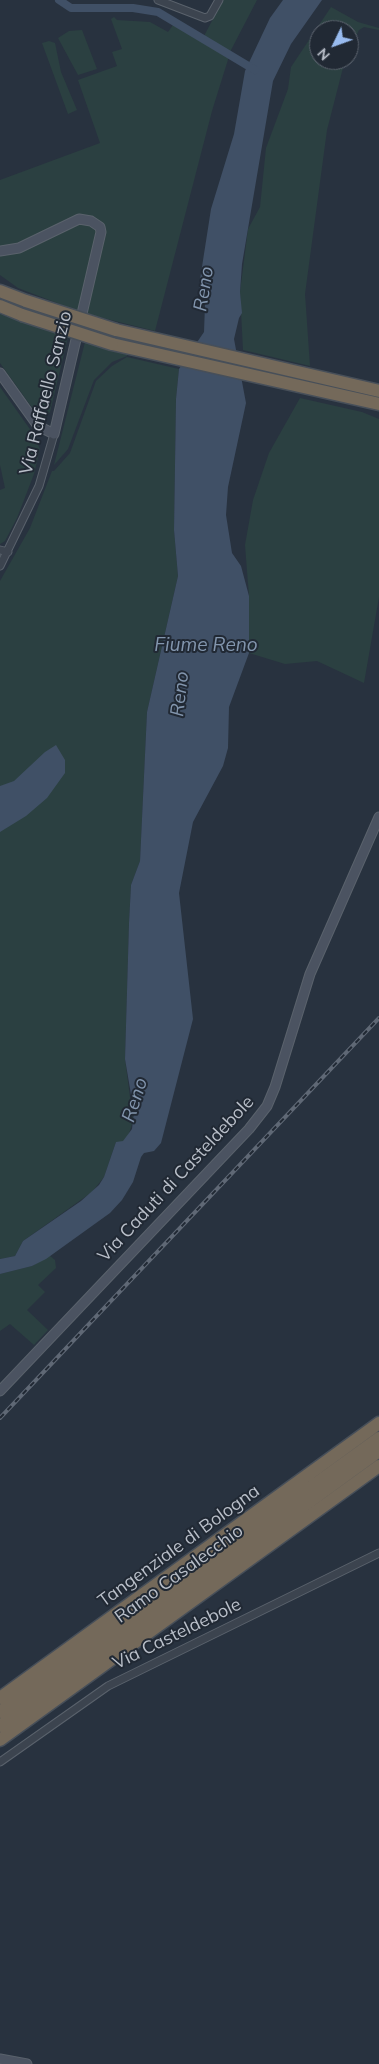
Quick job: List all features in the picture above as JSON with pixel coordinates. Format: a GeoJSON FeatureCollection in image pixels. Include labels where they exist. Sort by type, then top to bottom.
{"type":"FeatureCollection","features":[{"type":"Feature","properties":{"kind":"highway"},"geometry":{"type":"LineString","coordinates":[[0,286],[21,299]]}},
{"type":"Feature","properties":{"kind":"highway"},"geometry":{"type":"LineString","coordinates":[[0,291],[116,330],[379,391]]}},
{"type":"Feature","properties":{"kind":"highway"},"geometry":{"type":"LineString","coordinates":[[0,306],[112,344],[379,404]]}},
{"type":"Feature","properties":{"kind":"highway","name":"Tangenziale di Bologna"},"geometry":{"type":"LineString","coordinates":[[0,1698],[379,1423]]}},
{"type":"Feature","properties":{"kind":"highway","name":"Ramo Casalecchio"},"geometry":{"type":"LineString","coordinates":[[0,1712],[379,1438]]}},
{"type":"Feature","properties":{"kind":"highway","name":"Ramo Casalecchio"},"geometry":{"type":"LineString","coordinates":[[0,1726],[379,1451]]}},
{"type":"Feature","properties":{"kind":"highway"},"geometry":{"type":"LineString","coordinates":[[0,1740],[379,1466]]}},
{"type":"Feature","properties":{"kind":"main road","name":"Via Raffaello Sanzio"},"geometry":{"type":"LineString","coordinates":[[0,251],[19,248],[79,219],[96,223],[101,232],[100,244],[54,434]]}},
{"type":"Feature","properties":{"kind":"main road"},"geometry":{"type":"LineString","coordinates":[[0,373],[38,426],[54,434]]}},
{"type":"Feature","properties":{"kind":"main road","name":"Via Caduti di Casteldebole"},"geometry":{"type":"LineString","coordinates":[[0,1391],[249,1129],[267,1106],[275,1087],[310,974],[379,817]]}},
{"type":"Feature","properties":{"kind":"main road"},"geometry":{"type":"LineString","coordinates":[[0,2058],[27,2064]]}},
{"type":"Feature","properties":{"kind":"street"},"geometry":{"type":"LineString","coordinates":[[158,0],[205,18],[210,16],[219,0]]}},
{"type":"Feature","properties":{"kind":"street","name":"Via Raffaello Sanzio"},"geometry":{"type":"LineString","coordinates":[[0,566],[41,479],[54,434]]}},
{"type":"Feature","properties":{"kind":"street"},"geometry":{"type":"LineString","coordinates":[[0,550],[8,552]]}},
{"type":"Feature","properties":{"kind":"street","name":"Via Casteldebole"},"geometry":{"type":"LineString","coordinates":[[0,1762],[108,1686],[379,1553]]}},
{"type":"Feature","properties":{"kind":"green space"},"geometry":{"type":"Polygon","coordinates":[[[223,0],[257,0],[231,50],[212,111],[155,331],[83,313],[18,288],[0,275],[0,180],[100,143],[78,80],[117,66],[112,52],[122,49],[111,19],[114,17],[117,20],[150,22],[168,32],[175,22],[204,36],[223,0]]]}},
{"type":"Feature","properties":{"kind":"green space"},"geometry":{"type":"Polygon","coordinates":[[[331,7],[354,20],[322,20],[331,7]]]}},
{"type":"Feature","properties":{"kind":"green space"},"geometry":{"type":"Polygon","coordinates":[[[359,22],[379,28],[379,30],[364,27],[359,30],[359,22]]]}},
{"type":"Feature","properties":{"kind":"green space"},"geometry":{"type":"Polygon","coordinates":[[[82,30],[97,69],[78,75],[58,38],[69,31],[82,30]]]}},
{"type":"Feature","properties":{"kind":"green space"},"geometry":{"type":"Polygon","coordinates":[[[309,40],[309,70],[342,70],[327,130],[305,294],[310,366],[243,350],[240,292],[248,229],[260,207],[266,148],[288,89],[291,67],[309,40]]]}},
{"type":"Feature","properties":{"kind":"green space"},"geometry":{"type":"Polygon","coordinates":[[[49,41],[55,43],[61,72],[77,110],[68,114],[42,43],[49,41]]]}},
{"type":"Feature","properties":{"kind":"green space"},"geometry":{"type":"Polygon","coordinates":[[[0,314],[68,337],[50,412],[45,418],[36,413],[0,363],[0,314]]]}},
{"type":"Feature","properties":{"kind":"green space"},"geometry":{"type":"Polygon","coordinates":[[[85,342],[128,353],[127,356],[112,362],[94,380],[68,449],[54,465],[85,342]]]}},
{"type":"Feature","properties":{"kind":"green space"},"geometry":{"type":"Polygon","coordinates":[[[127,357],[179,369],[176,399],[174,530],[178,576],[147,712],[140,861],[131,885],[125,1059],[133,1120],[128,1137],[123,1142],[116,1142],[104,1177],[92,1192],[23,1241],[15,1256],[0,1259],[0,581],[30,528],[52,471],[70,453],[96,381],[112,366],[127,357]]]}},
{"type":"Feature","properties":{"kind":"green space"},"geometry":{"type":"Polygon","coordinates":[[[0,387],[32,432],[40,449],[34,474],[17,518],[5,541],[0,544],[0,490],[5,488],[0,465],[0,387]]]}},
{"type":"Feature","properties":{"kind":"green space"},"geometry":{"type":"Polygon","coordinates":[[[300,398],[362,412],[379,419],[379,597],[364,683],[317,661],[285,664],[249,653],[249,596],[245,545],[253,500],[269,453],[300,398]]]}},
{"type":"Feature","properties":{"kind":"green space"},"geometry":{"type":"Polygon","coordinates":[[[49,1255],[55,1260],[56,1268],[38,1285],[45,1292],[27,1310],[48,1330],[34,1345],[10,1324],[0,1331],[0,1274],[32,1266],[49,1255]]]}},
{"type":"Feature","properties":{"kind":"water","name":"Fiume Reno"},"geometry":{"type":"Polygon","coordinates":[[[283,0],[322,0],[291,44],[273,81],[242,264],[240,292],[242,313],[234,339],[246,403],[228,487],[226,515],[232,553],[241,566],[249,596],[249,653],[229,707],[228,748],[223,766],[193,822],[179,893],[193,1019],[161,1143],[154,1151],[144,1153],[141,1157],[133,1182],[122,1200],[110,1213],[46,1259],[32,1266],[0,1274],[0,1259],[15,1256],[23,1241],[81,1201],[99,1185],[104,1177],[116,1142],[123,1141],[132,1129],[134,1112],[125,1059],[131,885],[140,861],[147,712],[178,576],[174,530],[176,399],[179,369],[204,332],[205,305],[199,286],[211,209],[234,134],[245,71],[270,18],[283,0]]]}},
{"type":"Feature","properties":{"kind":"water"},"geometry":{"type":"Polygon","coordinates":[[[56,745],[65,760],[65,773],[47,798],[26,816],[0,832],[0,786],[14,781],[45,752],[56,745]]]}},
{"type":"Feature","properties":{"kind":"waterway"},"geometry":{"type":"LineString","coordinates":[[59,0],[71,8],[133,8],[158,12],[255,70]]}},
{"type":"Feature","properties":{"kind":"railway"},"geometry":{"type":"LineString","coordinates":[[0,1418],[379,1018]]}},
{"type":"Feature","properties":{"kind":"water label","name":"Reno"},"geometry":{"type":"Point","coordinates":[204,289]}},
{"type":"Feature","properties":{"kind":"water label","name":"Reno"},"geometry":{"type":"Point","coordinates":[180,694]}},
{"type":"Feature","properties":{"kind":"water label","name":"Reno"},"geometry":{"type":"Point","coordinates":[135,1100]}}]}
